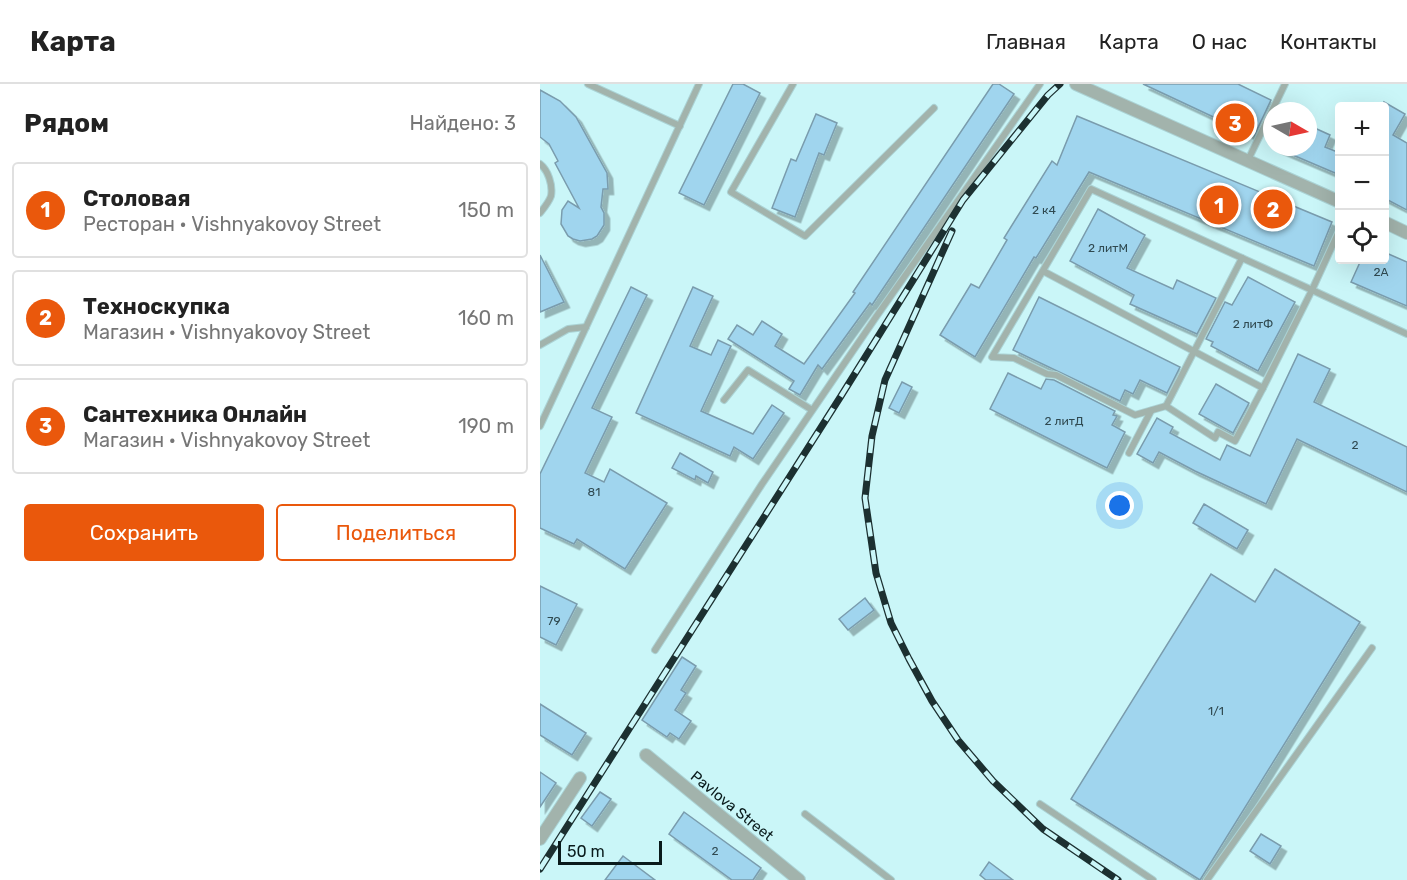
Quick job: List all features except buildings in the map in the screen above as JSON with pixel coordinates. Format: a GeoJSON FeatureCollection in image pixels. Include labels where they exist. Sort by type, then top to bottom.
{"type":"FeatureCollection","features":[{"type":"Feature","properties":{"kind":"street"},"geometry":{"type":"LineString","coordinates":[[1076,84],[1335,200]]}},
{"type":"Feature","properties":{"kind":"street"},"geometry":{"type":"LineString","coordinates":[[1389,224],[1407,233]]}},
{"type":"Feature","properties":{"kind":"street","name":"Pavlova Street"},"geometry":{"type":"LineString","coordinates":[[646,755],[799,880]]}},
{"type":"Feature","properties":{"kind":"street"},"geometry":{"type":"LineString","coordinates":[[540,839],[580,778]]}},
{"type":"Feature","properties":{"kind":"lane"},"geometry":{"type":"LineString","coordinates":[[588,84],[680,126]]}},
{"type":"Feature","properties":{"kind":"lane"},"geometry":{"type":"LineString","coordinates":[[540,426],[699,84]]}},
{"type":"Feature","properties":{"kind":"lane"},"geometry":{"type":"LineString","coordinates":[[793,84],[731,192],[805,236],[934,108]]}},
{"type":"Feature","properties":{"kind":"lane"},"geometry":{"type":"LineString","coordinates":[[655,650],[812,410],[1040,84]]}},
{"type":"Feature","properties":{"kind":"lane"},"geometry":{"type":"LineString","coordinates":[[1248,160],[1285,84]]}},
{"type":"Feature","properties":{"kind":"lane"},"geometry":{"type":"LineString","coordinates":[[540,164],[546,169],[551,191],[549,200],[540,213]]}},
{"type":"Feature","properties":{"kind":"lane"},"geometry":{"type":"LineString","coordinates":[[1242,258],[1166,406],[1135,416],[1056,375],[1047,374],[1014,358],[992,357],[1091,189],[1242,258],[1312,290],[1407,334]]}},
{"type":"Feature","properties":{"kind":"lane"},"geometry":{"type":"LineString","coordinates":[[1166,406],[1215,438],[1218,432],[1235,441],[1335,240]]}},
{"type":"Feature","properties":{"kind":"lane"},"geometry":{"type":"LineString","coordinates":[[1043,271],[1263,388]]}},
{"type":"Feature","properties":{"kind":"lane"},"geometry":{"type":"LineString","coordinates":[[540,345],[568,328],[586,327]]}},
{"type":"Feature","properties":{"kind":"lane"},"geometry":{"type":"LineString","coordinates":[[724,400],[748,370],[812,410]]}},
{"type":"Feature","properties":{"kind":"lane"},"geometry":{"type":"LineString","coordinates":[[1129,453],[1151,411]]}},
{"type":"Feature","properties":{"kind":"lane"},"geometry":{"type":"LineString","coordinates":[[1207,880],[1372,648]]}},
{"type":"Feature","properties":{"kind":"lane"},"geometry":{"type":"LineString","coordinates":[[1040,804],[1153,880]]}},
{"type":"Feature","properties":{"kind":"lane"},"geometry":{"type":"LineString","coordinates":[[805,814],[891,880]]}},
{"type":"Feature","properties":{"kind":"railway"},"geometry":{"type":"LineString","coordinates":[[540,869],[963,200],[1048,95],[1060,84]]}},
{"type":"Feature","properties":{"kind":"railway"},"geometry":{"type":"LineString","coordinates":[[952,231],[885,380],[872,436],[865,498],[876,573],[891,623],[932,701],[958,740],[993,781],[1043,829],[1118,880]]}},
{"type":"Feature","properties":{"kind":"place","name":"Сантехника Онлайн"},"geometry":{"type":"Point","coordinates":[1235,123]}},
{"type":"Feature","properties":{"kind":"place","name":"Столовая"},"geometry":{"type":"Point","coordinates":[1219,205]}},
{"type":"Feature","properties":{"kind":"place","name":"Техноскупка"},"geometry":{"type":"Point","coordinates":[1273,209]}}]}
